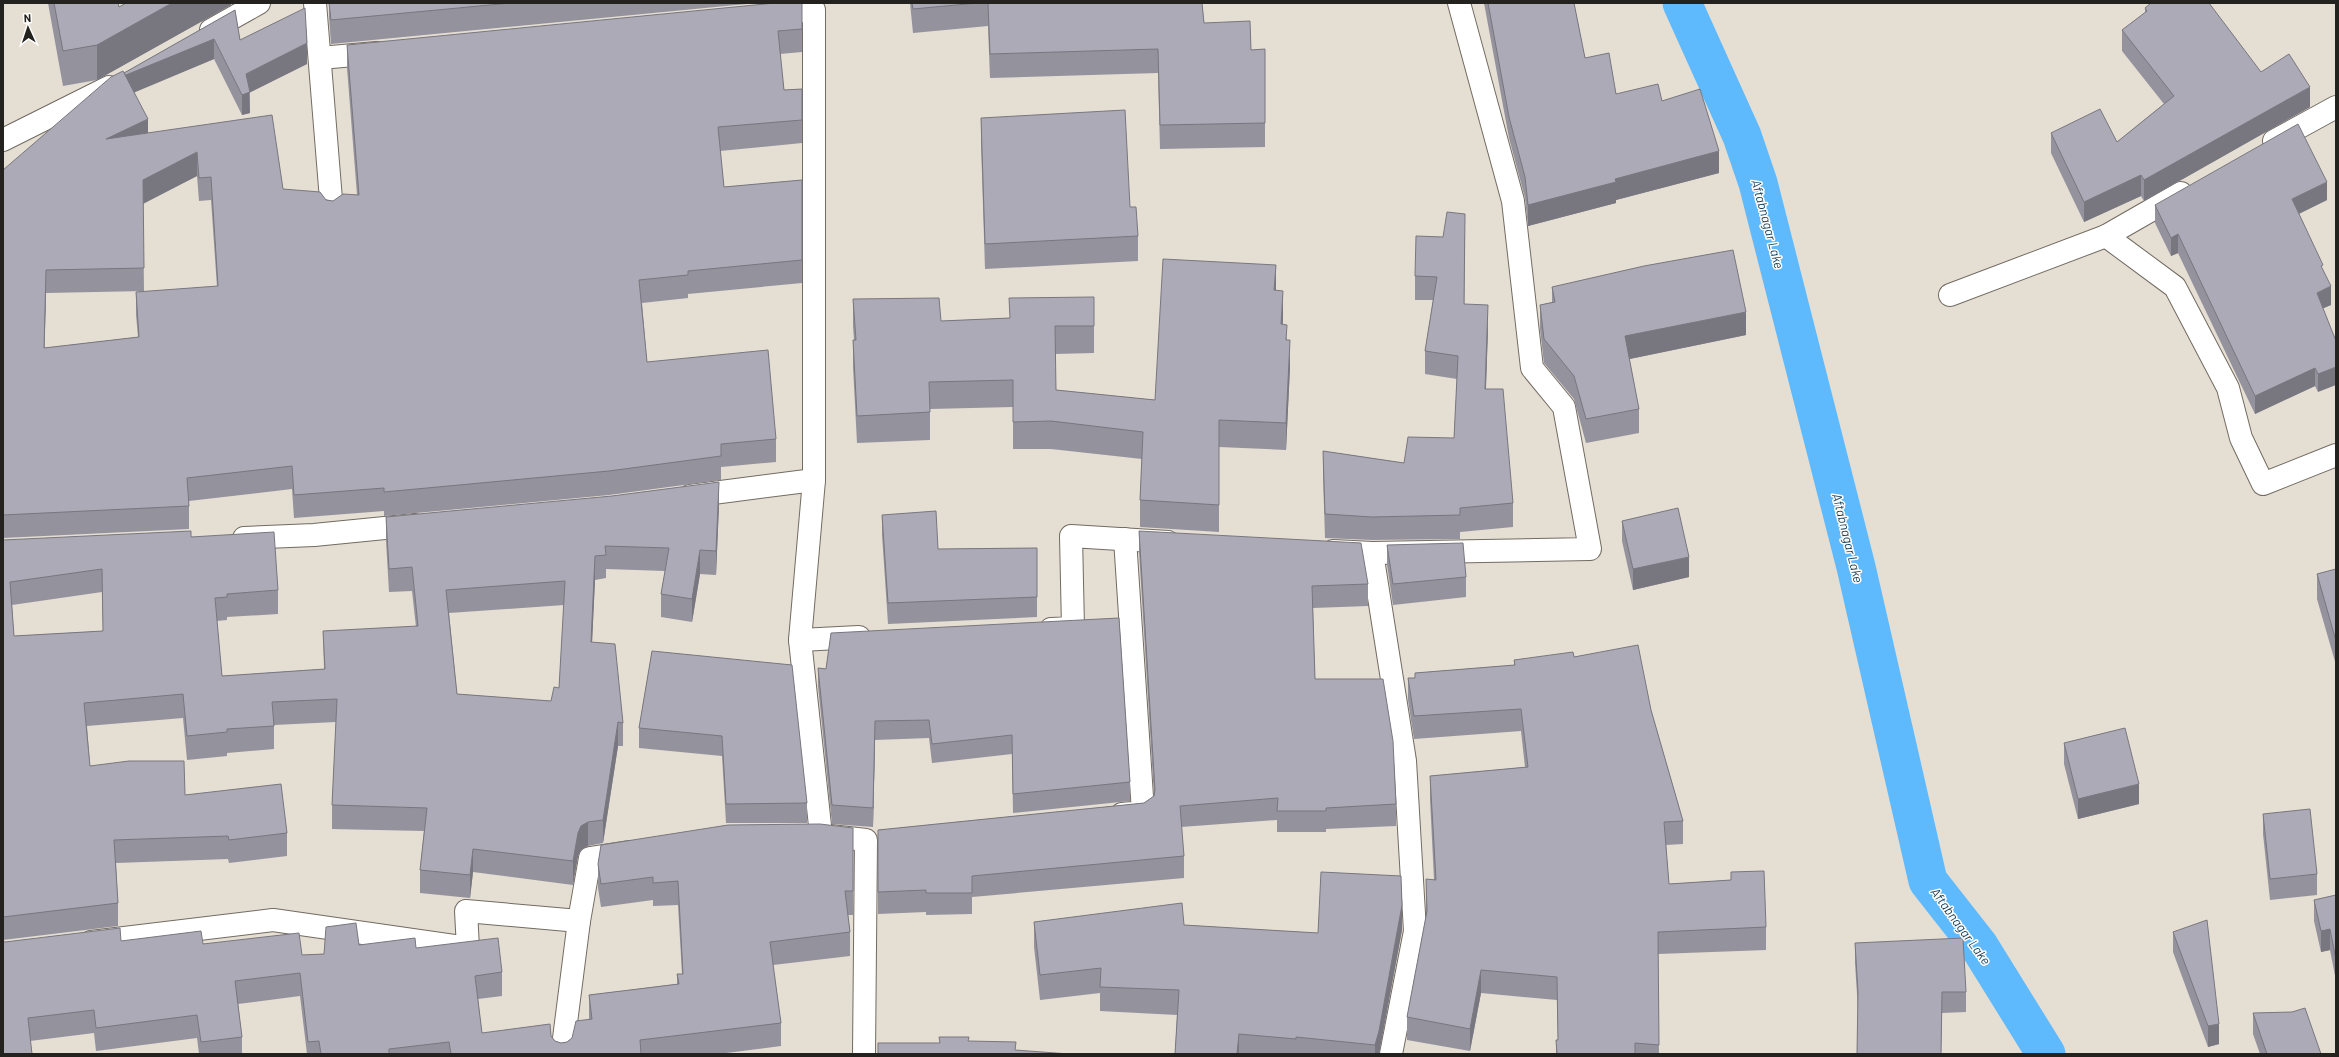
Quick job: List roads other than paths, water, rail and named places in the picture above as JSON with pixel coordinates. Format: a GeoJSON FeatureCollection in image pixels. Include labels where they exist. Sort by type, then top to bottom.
{"type":"FeatureCollection","features":[{"type":"Feature","properties":{"kind":"street"},"geometry":{"type":"LineString","coordinates":[[196,38],[258,3]]}},
{"type":"Feature","properties":{"kind":"street"},"geometry":{"type":"LineString","coordinates":[[315,3],[332,212]]}},
{"type":"Feature","properties":{"kind":"street"},"geometry":{"type":"LineString","coordinates":[[1316,550],[1372,553],[1590,549],[1564,407],[1532,368],[1513,201],[1459,3]]}},
{"type":"Feature","properties":{"kind":"street"},"geometry":{"type":"LineString","coordinates":[[749,17],[814,10],[814,480],[800,640],[821,835]]}},
{"type":"Feature","properties":{"kind":"street"},"geometry":{"type":"LineString","coordinates":[[320,58],[399,50]]}},
{"type":"Feature","properties":{"kind":"street"},"geometry":{"type":"LineString","coordinates":[[3,140],[92,97],[126,78]]}},
{"type":"Feature","properties":{"kind":"street"},"geometry":{"type":"LineString","coordinates":[[2257,150],[2336,107]]}},
{"type":"Feature","properties":{"kind":"street"},"geometry":{"type":"LineString","coordinates":[[1950,295],[2106,236],[2196,185]]}},
{"type":"Feature","properties":{"kind":"street"},"geometry":{"type":"LineString","coordinates":[[2106,236],[2175,287],[2228,388],[2241,438],[2263,484],[2336,455]]}},
{"type":"Feature","properties":{"kind":"street"},"geometry":{"type":"LineString","coordinates":[[673,498],[814,480]]}},
{"type":"Feature","properties":{"kind":"street"},"geometry":{"type":"LineString","coordinates":[[226,539],[314,535],[439,523]]}},
{"type":"Feature","properties":{"kind":"street"},"geometry":{"type":"LineString","coordinates":[[1034,630],[1073,628],[1071,536],[1189,543]]}},
{"type":"Feature","properties":{"kind":"street"},"geometry":{"type":"LineString","coordinates":[[1104,816],[1143,812],[1125,539]]}},
{"type":"Feature","properties":{"kind":"street"},"geometry":{"type":"LineString","coordinates":[[1372,553],[1405,761],[1415,931],[1391,1054]]}},
{"type":"Feature","properties":{"kind":"street"},"geometry":{"type":"LineString","coordinates":[[800,640],[878,636]]}},
{"type":"Feature","properties":{"kind":"street"},"geometry":{"type":"LineString","coordinates":[[797,835],[821,835],[866,840],[890,837]]}},
{"type":"Feature","properties":{"kind":"street"},"geometry":{"type":"LineString","coordinates":[[864,1054],[866,840]]}},
{"type":"Feature","properties":{"kind":"street"},"geometry":{"type":"LineString","coordinates":[[562,1054],[579,921],[590,858],[650,848]]}},
{"type":"Feature","properties":{"kind":"street"},"geometry":{"type":"LineString","coordinates":[[74,944],[273,920],[468,948],[466,911],[579,921]]}},
{"type":"Feature","properties":{"kind":"waterway","name":"Aftabnagar Lake"},"geometry":{"type":"LineString","coordinates":[[1682,3],[1742,136],[1758,183],[1856,567],[1928,881],[1979,946],[2046,1054]]}}]}
